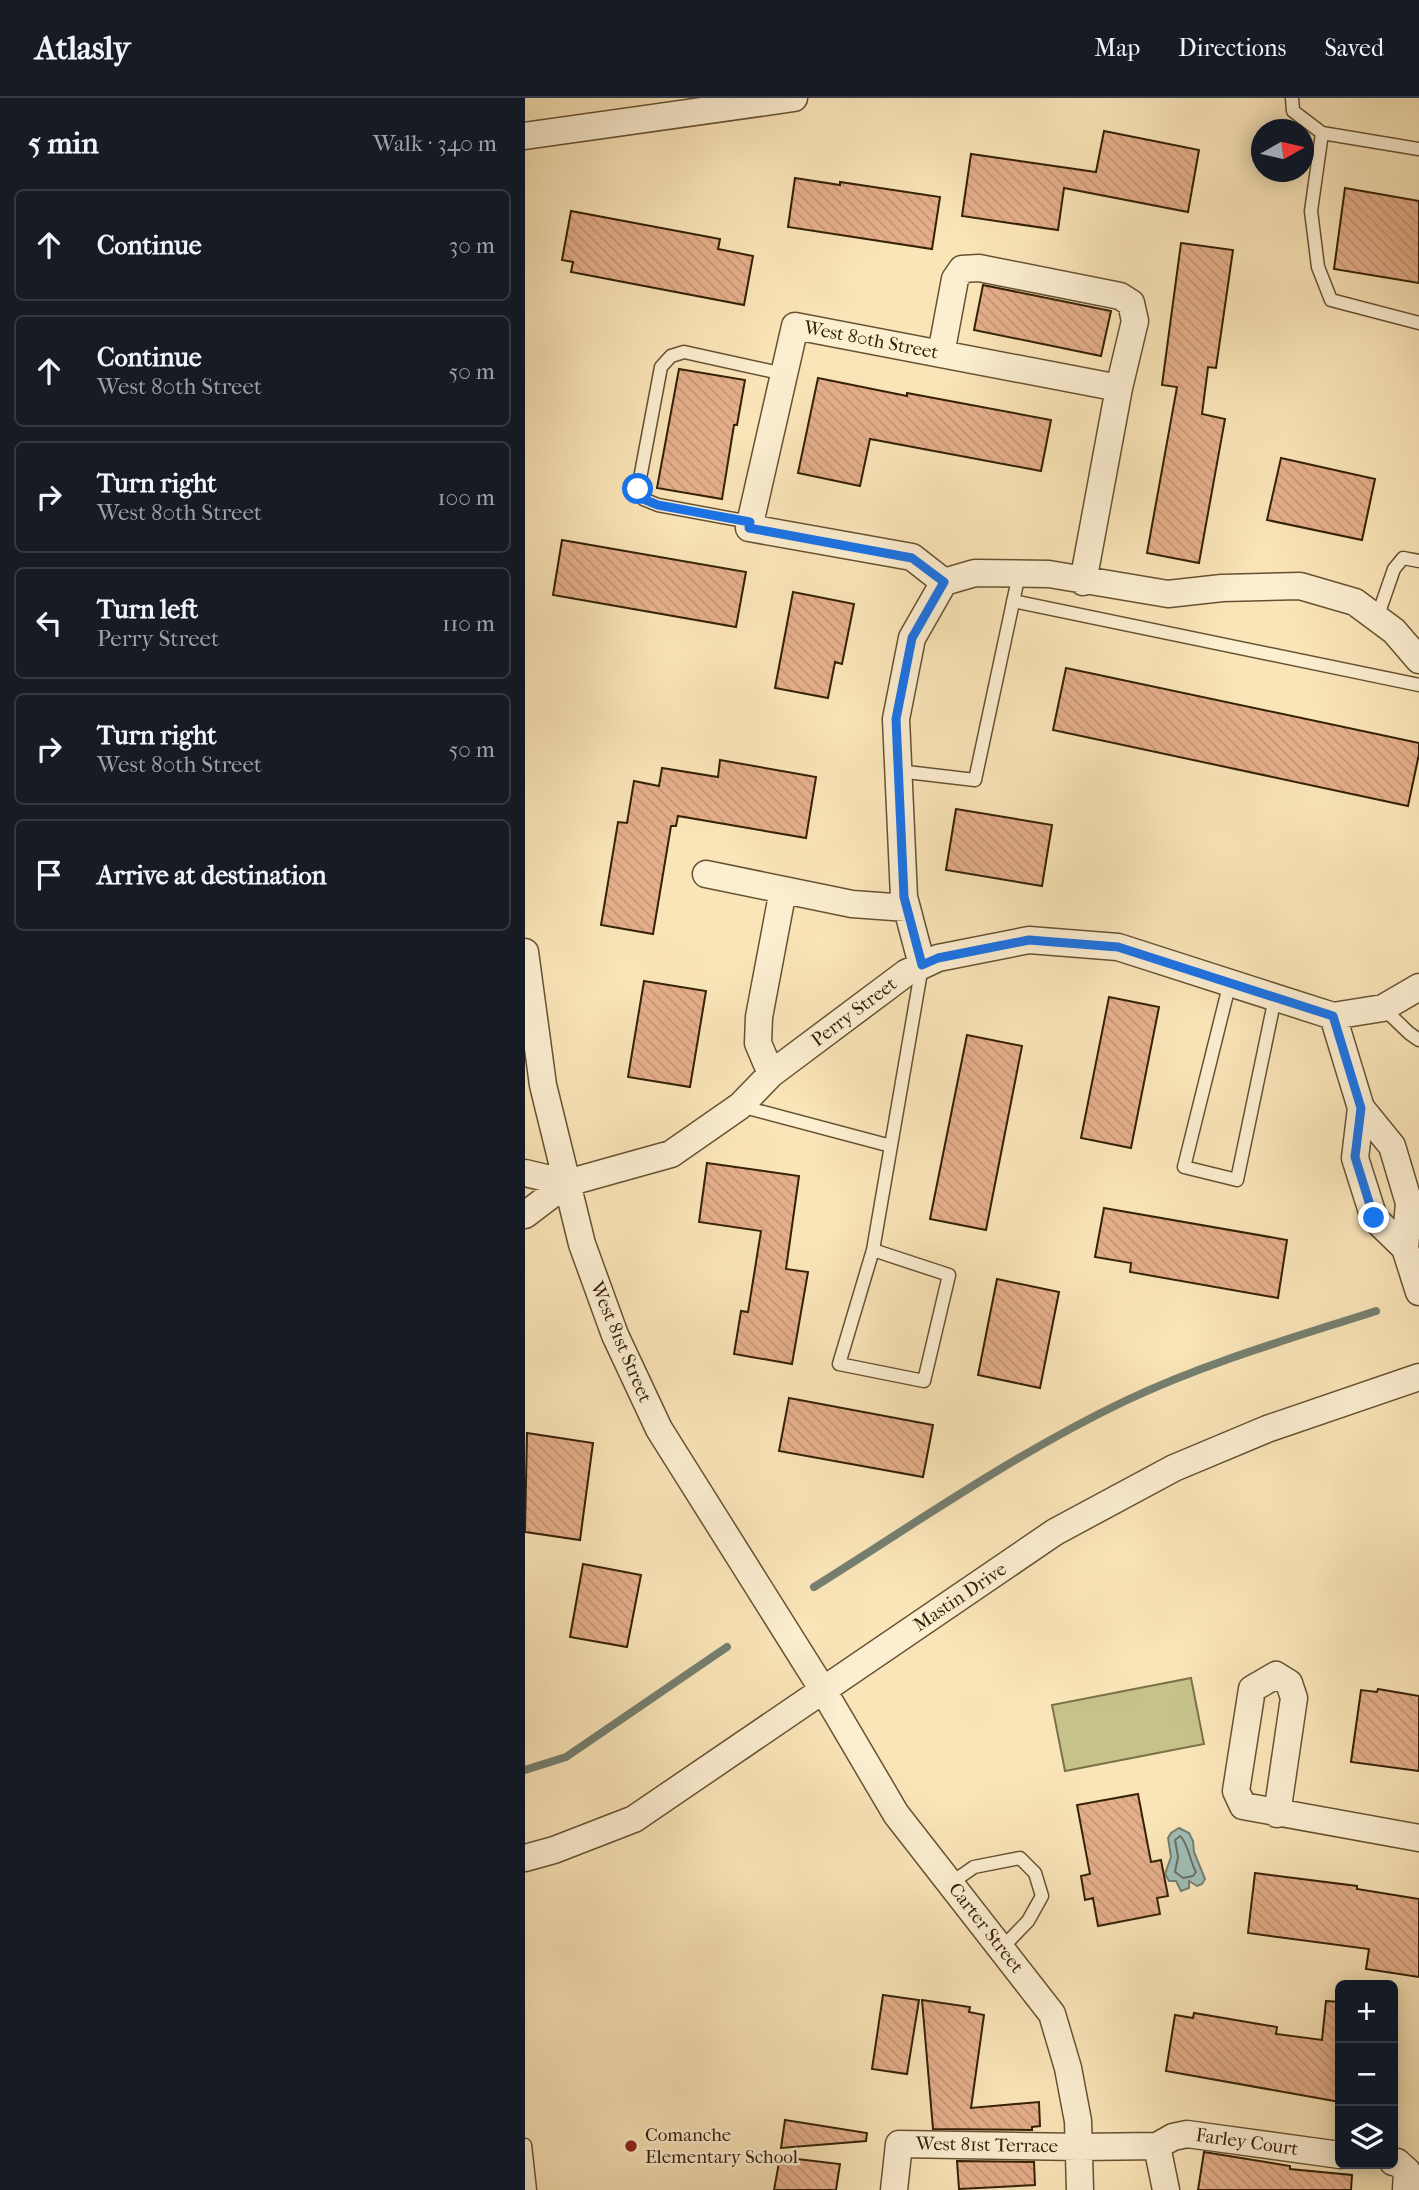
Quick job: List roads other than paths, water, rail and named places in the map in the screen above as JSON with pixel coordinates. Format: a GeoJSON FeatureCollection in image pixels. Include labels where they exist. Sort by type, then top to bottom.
{"type":"FeatureCollection","features":[{"type":"Feature","properties":{"kind":"street"},"geometry":{"type":"LineString","coordinates":[[525,136],[794,98]]}},
{"type":"Feature","properties":{"kind":"street"},"geometry":{"type":"LineString","coordinates":[[941,354],[955,279],[962,269],[979,268],[1120,296],[1131,303],[1135,321],[1119,387],[1083,582]]}},
{"type":"Feature","properties":{"kind":"street","name":"West 80th Street"},"geometry":{"type":"LineString","coordinates":[[750,522],[795,326],[1119,387]]}},
{"type":"Feature","properties":{"kind":"street"},"geometry":{"type":"LineString","coordinates":[[750,522],[749,528],[912,558],[944,582]]}},
{"type":"Feature","properties":{"kind":"street"},"geometry":{"type":"LineString","coordinates":[[922,965],[904,897],[896,719],[912,638],[944,582],[975,573],[1049,574],[1083,582],[1168,594],[1222,588],[1300,586],[1355,602],[1394,631],[1419,660]]}},
{"type":"Feature","properties":{"kind":"street"},"geometry":{"type":"LineString","coordinates":[[706,874],[852,904],[907,908]]}},
{"type":"Feature","properties":{"kind":"street"},"geometry":{"type":"LineString","coordinates":[[771,1074],[758,1043],[759,1017],[783,890]]}},
{"type":"Feature","properties":{"kind":"street","name":"Perry Street"},"geometry":{"type":"LineString","coordinates":[[525,1215],[567,1183],[671,1154],[740,1107],[771,1074],[906,973],[938,958],[1029,940],[1118,947],[1333,1016]]}},
{"type":"Feature","properties":{"kind":"street","name":"West 81st Street"},"geometry":{"type":"LineString","coordinates":[[525,952],[543,1085],[582,1244],[615,1335],[659,1429],[823,1690]]}},
{"type":"Feature","properties":{"kind":"street"},"geometry":{"type":"LineString","coordinates":[[1419,987],[1383,1008],[1333,1016],[1361,1108],[1392,1146],[1409,1203],[1405,1248],[1419,1292]]}},
{"type":"Feature","properties":{"kind":"street"},"geometry":{"type":"LineString","coordinates":[[1361,1108],[1355,1157],[1374,1218],[1405,1248]]}},
{"type":"Feature","properties":{"kind":"street"},"geometry":{"type":"LineString","coordinates":[[525,1172],[567,1183]]}},
{"type":"Feature","properties":{"kind":"street","name":"Mastin Drive"},"geometry":{"type":"LineString","coordinates":[[525,1858],[554,1850],[635,1819],[1055,1532],[1174,1468],[1267,1429],[1419,1377]]}},
{"type":"Feature","properties":{"kind":"street"},"geometry":{"type":"LineString","coordinates":[[1277,1814],[1294,1698],[1289,1683],[1276,1675],[1252,1689],[1236,1791],[1243,1806],[1277,1814],[1419,1838]]}},
{"type":"Feature","properties":{"kind":"street","name":"Carter Street"},"geometry":{"type":"LineString","coordinates":[[823,1690],[896,1814],[1052,2014],[1068,2068],[1078,2121],[1080,2190]]}},
{"type":"Feature","properties":{"kind":"street","name":"Farley Court"},"geometry":{"type":"LineString","coordinates":[[1080,2147],[1157,2146],[1173,2137],[1187,2134],[1335,2154]]}},
{"type":"Feature","properties":{"kind":"street","name":"West 81st Terrace"},"geometry":{"type":"LineString","coordinates":[[894,2190],[899,2144],[1080,2147]]}},
{"type":"Feature","properties":{"kind":"street"},"geometry":{"type":"LineString","coordinates":[[1157,2146],[1167,2190]]}},
{"type":"Feature","properties":{"kind":"street"},"geometry":{"type":"LineString","coordinates":[[1398,2165],[1408,2171],[1406,2190]]}},
{"type":"Feature","properties":{"kind":"lane"},"geometry":{"type":"LineString","coordinates":[[1292,98],[1293,111],[1322,133],[1419,149]]}},
{"type":"Feature","properties":{"kind":"lane"},"geometry":{"type":"LineString","coordinates":[[1322,133],[1311,211],[1318,267],[1331,300],[1419,323]]}},
{"type":"Feature","properties":{"kind":"lane"},"geometry":{"type":"LineString","coordinates":[[750,522],[658,505],[643,499],[638,489],[661,368],[671,356],[684,352],[784,374]]}},
{"type":"Feature","properties":{"kind":"lane"},"geometry":{"type":"LineString","coordinates":[[1377,618],[1394,569],[1403,558],[1419,561]]}},
{"type":"Feature","properties":{"kind":"lane"},"geometry":{"type":"LineString","coordinates":[[897,771],[975,780],[1019,574]]}},
{"type":"Feature","properties":{"kind":"lane"},"geometry":{"type":"LineString","coordinates":[[1013,601],[1419,685]]}},
{"type":"Feature","properties":{"kind":"lane"},"geometry":{"type":"LineString","coordinates":[[873,1250],[949,1275],[924,1381],[839,1364],[873,1250],[922,965]]}},
{"type":"Feature","properties":{"kind":"lane"},"geometry":{"type":"LineString","coordinates":[[1230,982],[1184,1167],[1237,1180],[1275,998]]}},
{"type":"Feature","properties":{"kind":"lane"},"geometry":{"type":"LineString","coordinates":[[1383,1008],[1409,1034],[1419,1040]]}},
{"type":"Feature","properties":{"kind":"lane"},"geometry":{"type":"LineString","coordinates":[[740,1107],[891,1146]]}},
{"type":"Feature","properties":{"kind":"lane"},"geometry":{"type":"LineString","coordinates":[[951,1883],[974,1867],[1020,1858],[1035,1873],[1042,1896],[1028,1922],[1002,1948]]}},
{"type":"Feature","properties":{"kind":"lane"},"geometry":{"type":"LineString","coordinates":[[525,2145],[530,2190]]}},
{"type":"Feature","properties":{"kind":"water"},"geometry":{"type":"Polygon","coordinates":[[[1179,1828],[1189,1833],[1205,1879],[1197,1886],[1189,1881],[1189,1888],[1181,1891],[1176,1881],[1169,1881],[1165,1874],[1171,1857],[1168,1838],[1179,1828]]]}},
{"type":"Feature","properties":{"kind":"waterway"},"geometry":{"type":"LineString","coordinates":[[814,1587],[1006,1466],[1125,1401],[1217,1363],[1376,1311]]}},
{"type":"Feature","properties":{"kind":"waterway"},"geometry":{"type":"LineString","coordinates":[[525,1770],[566,1757],[727,1647]]}},
{"type":"Feature","properties":{"kind":"place","name":"Comanche Elementary School"},"geometry":{"type":"Point","coordinates":[631,2146]}}]}
